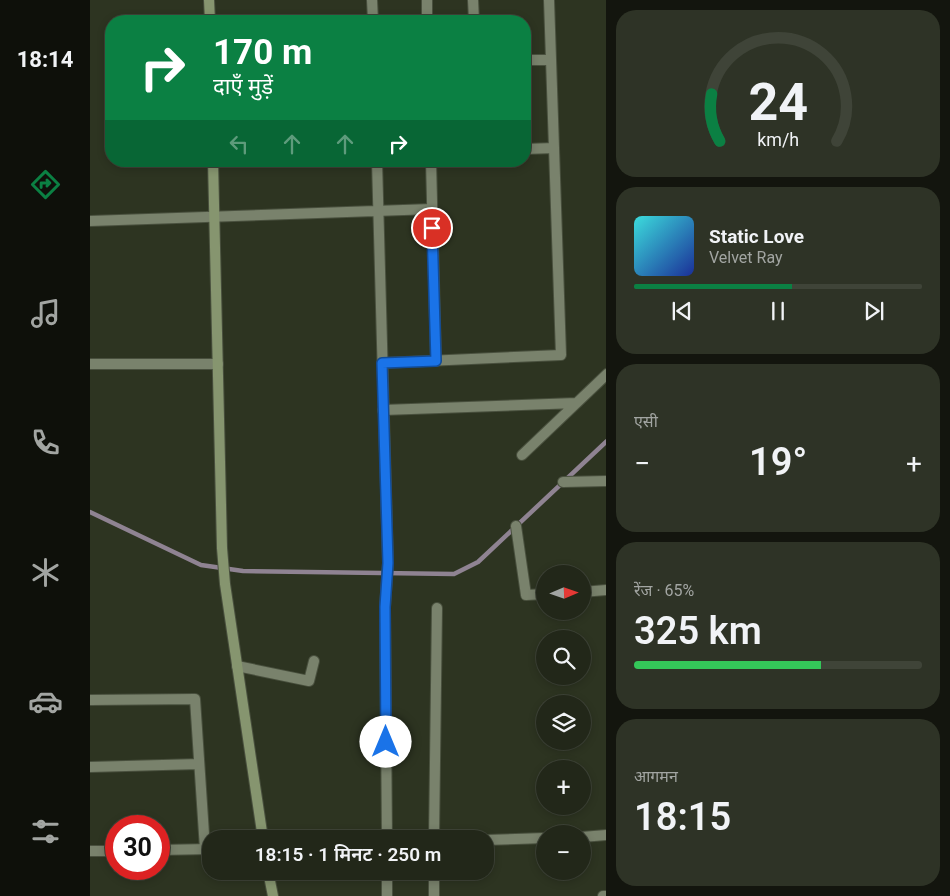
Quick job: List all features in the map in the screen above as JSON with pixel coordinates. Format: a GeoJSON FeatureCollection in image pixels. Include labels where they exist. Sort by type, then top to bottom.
{"type":"FeatureCollection","features":[{"type":"Feature","properties":{"kind":"street"},"geometry":{"type":"LineString","coordinates":[[209,0],[210,15]]}},
{"type":"Feature","properties":{"kind":"street"},"geometry":{"type":"LineString","coordinates":[[372,0],[373,15]]}},
{"type":"Feature","properties":{"kind":"street"},"geometry":{"type":"LineString","coordinates":[[427,0],[427,15]]}},
{"type":"Feature","properties":{"kind":"street"},"geometry":{"type":"LineString","coordinates":[[473,0],[474,15]]}},
{"type":"Feature","properties":{"kind":"street"},"geometry":{"type":"LineString","coordinates":[[382,363],[561,356],[549,0]]}},
{"type":"Feature","properties":{"kind":"street"},"geometry":{"type":"LineString","coordinates":[[531,60],[551,60]]}},
{"type":"Feature","properties":{"kind":"street"},"geometry":{"type":"LineString","coordinates":[[531,149],[554,148]]}},
{"type":"Feature","properties":{"kind":"street"},"geometry":{"type":"LineString","coordinates":[[213,167],[222,548],[225,584],[262,830]]}},
{"type":"Feature","properties":{"kind":"street"},"geometry":{"type":"LineString","coordinates":[[377,167],[388,563],[385,607],[387,830]]}},
{"type":"Feature","properties":{"kind":"street"},"geometry":{"type":"LineString","coordinates":[[431,167],[436,361]]}},
{"type":"Feature","properties":{"kind":"street"},"geometry":{"type":"LineString","coordinates":[[90,221],[432,209]]}},
{"type":"Feature","properties":{"kind":"street"},"geometry":{"type":"LineString","coordinates":[[90,364],[218,364]]}},
{"type":"Feature","properties":{"kind":"street"},"geometry":{"type":"LineString","coordinates":[[522,455],[606,374]]}},
{"type":"Feature","properties":{"kind":"street"},"geometry":{"type":"LineString","coordinates":[[383,410],[576,403]]}},
{"type":"Feature","properties":{"kind":"street"},"geometry":{"type":"LineString","coordinates":[[563,482],[606,481]]}},
{"type":"Feature","properties":{"kind":"street"},"geometry":{"type":"LineString","coordinates":[[516,526],[526,595],[536,594]]}},
{"type":"Feature","properties":{"kind":"street"},"geometry":{"type":"LineString","coordinates":[[591,591],[606,590]]}},
{"type":"Feature","properties":{"kind":"street"},"geometry":{"type":"LineString","coordinates":[[434,830],[437,608]]}},
{"type":"Feature","properties":{"kind":"street"},"geometry":{"type":"LineString","coordinates":[[237,666],[309,681],[314,661]]}},
{"type":"Feature","properties":{"kind":"street"},"geometry":{"type":"LineString","coordinates":[[90,700],[195,699],[206,830]]}},
{"type":"Feature","properties":{"kind":"street"},"geometry":{"type":"LineString","coordinates":[[90,767],[199,764]]}},
{"type":"Feature","properties":{"kind":"street"},"geometry":{"type":"LineString","coordinates":[[591,836],[606,835]]}},
{"type":"Feature","properties":{"kind":"street"},"geometry":{"type":"LineString","coordinates":[[494,840],[536,838]]}},
{"type":"Feature","properties":{"kind":"street"},"geometry":{"type":"LineString","coordinates":[[170,850],[202,849]]}},
{"type":"Feature","properties":{"kind":"street"},"geometry":{"type":"LineString","coordinates":[[90,851],[105,850]]}},
{"type":"Feature","properties":{"kind":"street"},"geometry":{"type":"LineString","coordinates":[[270,880],[273,896]]}},
{"type":"Feature","properties":{"kind":"street"},"geometry":{"type":"LineString","coordinates":[[387,880],[387,896]]}},
{"type":"Feature","properties":{"kind":"street"},"geometry":{"type":"LineString","coordinates":[[434,880],[434,896]]}},
{"type":"Feature","properties":{"kind":"waterway"},"geometry":{"type":"LineString","coordinates":[[90,512],[201,565],[243,571],[454,574],[478,562],[606,442]]}},
{"type":"Feature","properties":{"kind":"route"},"geometry":{"type":"LineString","coordinates":[[386,742],[385,607],[388,563],[382,363],[436,361],[432,228]]}}]}
